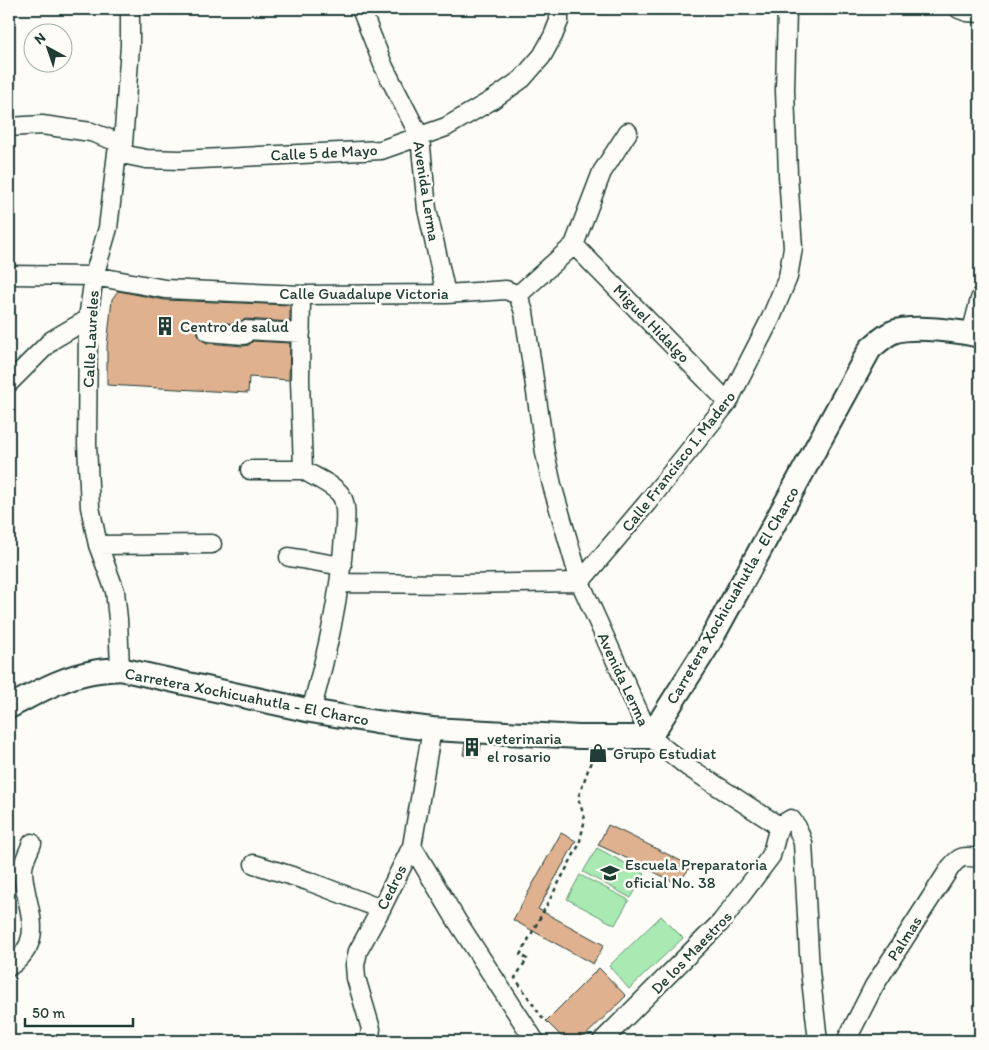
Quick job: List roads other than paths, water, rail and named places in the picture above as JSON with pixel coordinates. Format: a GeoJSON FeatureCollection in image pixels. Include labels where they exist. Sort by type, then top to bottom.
{"type":"FeatureCollection","features":[{"type":"Feature","properties":{"kind":"main road","name":"Carretera Xochicuahutla - El Charco"},"geometry":{"type":"LineString","coordinates":[[9,707],[54,684],[73,677],[93,672],[120,669],[311,712],[432,729],[598,738],[650,737],[707,647],[870,349],[895,331],[930,329],[976,335]]}},
{"type":"Feature","properties":{"kind":"street","name":"Calle Laureles"},"geometry":{"type":"LineString","coordinates":[[120,669],[115,591],[98,545],[90,507],[87,478],[88,319],[94,276],[108,228],[120,149],[130,46],[130,9]]}},
{"type":"Feature","properties":{"kind":"street","name":"Avenida Lerma"},"geometry":{"type":"LineString","coordinates":[[361,9],[384,67],[420,137],[427,209],[446,294]]}},
{"type":"Feature","properties":{"kind":"street","name":"Calle 5 de Mayo"},"geometry":{"type":"LineString","coordinates":[[9,126],[42,125],[91,132],[120,149],[146,159],[180,160],[381,150],[446,126],[522,79],[542,56],[553,36],[559,21],[559,9]]}},
{"type":"Feature","properties":{"kind":"street","name":"Calle Francisco I. Madero"},"geometry":{"type":"LineString","coordinates":[[580,582],[647,503],[728,402],[771,318],[788,276],[793,248],[785,90],[787,9]]}},
{"type":"Feature","properties":{"kind":"street"},"geometry":{"type":"LineString","coordinates":[[959,9],[980,13]]}},
{"type":"Feature","properties":{"kind":"street"},"geometry":{"type":"LineString","coordinates":[[518,295],[574,245],[602,172],[628,132]]}},
{"type":"Feature","properties":{"kind":"street","name":"Miguel Hidalgo"},"geometry":{"type":"LineString","coordinates":[[574,245],[728,402]]}},
{"type":"Feature","properties":{"kind":"street","name":"Calle Guadalupe Victoria"},"geometry":{"type":"LineString","coordinates":[[9,275],[94,276],[165,289],[301,295],[446,294],[506,290],[518,295]]}},
{"type":"Feature","properties":{"kind":"street"},"geometry":{"type":"LineString","coordinates":[[301,295],[300,380],[303,470]]}},
{"type":"Feature","properties":{"kind":"street","name":"Avenida Lerma"},"geometry":{"type":"LineString","coordinates":[[518,295],[524,312],[550,477],[580,582],[650,737],[688,767],[779,826],[790,819],[797,827],[803,843],[810,971],[818,1041]]}},
{"type":"Feature","properties":{"kind":"street"},"geometry":{"type":"LineString","coordinates":[[976,335],[980,299]]}},
{"type":"Feature","properties":{"kind":"street"},"geometry":{"type":"LineString","coordinates":[[9,384],[52,340],[88,319]]}},
{"type":"Feature","properties":{"kind":"street"},"geometry":{"type":"LineString","coordinates":[[208,332],[244,335],[245,330],[301,333]]}},
{"type":"Feature","properties":{"kind":"street"},"geometry":{"type":"LineString","coordinates":[[250,470],[303,470],[332,487],[340,494],[344,502],[345,520],[341,574],[326,659],[311,712]]}},
{"type":"Feature","properties":{"kind":"street"},"geometry":{"type":"LineString","coordinates":[[98,545],[212,544]]}},
{"type":"Feature","properties":{"kind":"street"},"geometry":{"type":"LineString","coordinates":[[288,557],[341,574],[461,584],[580,582]]}},
{"type":"Feature","properties":{"kind":"street","name":"Cedros"},"geometry":{"type":"LineString","coordinates":[[372,1037],[356,978],[355,965],[358,950],[381,909],[412,846],[432,729]]}},
{"type":"Feature","properties":{"kind":"street","name":"De los Maestros"},"geometry":{"type":"LineString","coordinates":[[602,1041],[642,1003],[721,922],[735,905],[771,856],[779,826]]}},
{"type":"Feature","properties":{"kind":"street"},"geometry":{"type":"LineString","coordinates":[[9,967],[17,961],[31,940],[33,920],[22,870],[32,842]]}},
{"type":"Feature","properties":{"kind":"street"},"geometry":{"type":"LineString","coordinates":[[412,846],[456,921],[535,1041]]}},
{"type":"Feature","properties":{"kind":"street","name":"Palmas"},"geometry":{"type":"LineString","coordinates":[[846,1041],[874,986],[950,868],[957,859],[964,856],[980,858]]}},
{"type":"Feature","properties":{"kind":"street"},"geometry":{"type":"LineString","coordinates":[[254,864],[308,881],[381,909]]}},
{"type":"Feature","properties":{"kind":"place","name":"Centro de salud"},"geometry":{"type":"Point","coordinates":[165,326]}},
{"type":"Feature","properties":{"kind":"place","name":"veterinaria el rosario"},"geometry":{"type":"Point","coordinates":[472,747]}},
{"type":"Feature","properties":{"kind":"place","name":"Grupo Estudiat"},"geometry":{"type":"Point","coordinates":[598,753]}},
{"type":"Feature","properties":{"kind":"place","name":"Escuela Preparatoria oficial No. 38"},"geometry":{"type":"Point","coordinates":[610,873]}}]}
